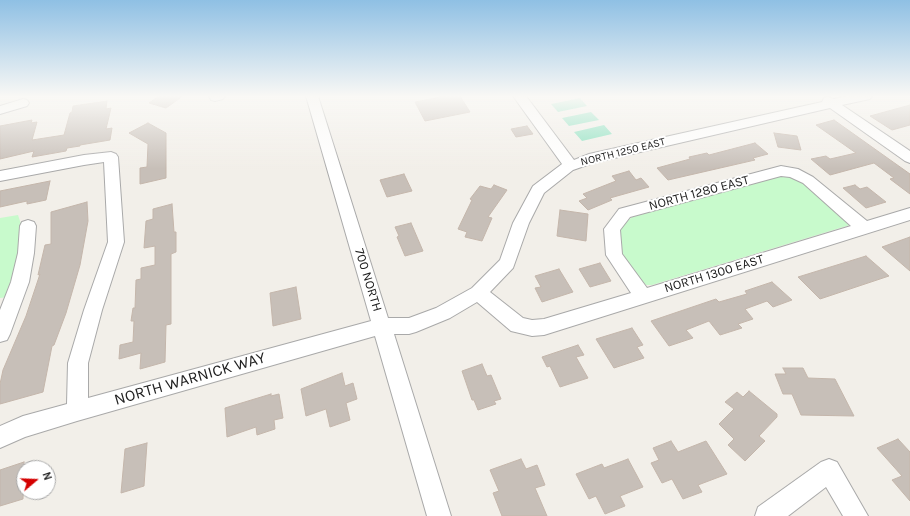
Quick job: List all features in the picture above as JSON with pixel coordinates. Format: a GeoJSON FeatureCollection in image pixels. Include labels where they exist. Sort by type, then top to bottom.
{"type":"FeatureCollection","features":[{"type":"Feature","properties":{"kind":"street","name":"700 NORTH"},"geometry":{"type":"LineString","coordinates":[[319,120],[439,516]]}},
{"type":"Feature","properties":{"kind":"street"},"geometry":{"type":"LineString","coordinates":[[382,326],[409,326],[443,313],[478,293],[507,263],[521,223],[538,190],[570,166],[536,120]]}},
{"type":"Feature","properties":{"kind":"street","name":"NORTH 1250 EAST"},"geometry":{"type":"LineString","coordinates":[[570,166],[589,159],[765,120]]}},
{"type":"Feature","properties":{"kind":"street"},"geometry":{"type":"LineString","coordinates":[[855,120],[910,158]]}},
{"type":"Feature","properties":{"kind":"street"},"geometry":{"type":"LineString","coordinates":[[0,176],[84,160],[111,157],[116,242],[93,310],[78,363],[77,411]]}},
{"type":"Feature","properties":{"kind":"street","name":"NORTH 1280 EAST"},"geometry":{"type":"LineString","coordinates":[[643,296],[614,254],[612,229],[625,213],[781,171],[793,172],[808,180],[864,228]]}},
{"type":"Feature","properties":{"kind":"street","name":"NORTH 1300 EAST"},"geometry":{"type":"LineString","coordinates":[[478,293],[518,325],[532,328],[544,327],[910,214]]}},
{"type":"Feature","properties":{"kind":"street"},"geometry":{"type":"LineString","coordinates":[[0,334],[20,282],[26,253],[28,226]]}},
{"type":"Feature","properties":{"kind":"street","name":"NORTH WARNICK WAY"},"geometry":{"type":"LineString","coordinates":[[0,437],[23,427],[77,411],[382,326]]}},
{"type":"Feature","properties":{"kind":"street"},"geometry":{"type":"LineString","coordinates":[[767,516],[829,470],[856,516]]}},
{"type":"Feature","properties":{"kind":"green space"},"geometry":{"type":"Polygon","coordinates":[[[564,120],[599,120],[569,126],[564,120]]]}},
{"type":"Feature","properties":{"kind":"green space"},"geometry":{"type":"Polygon","coordinates":[[[604,125],[612,134],[582,141],[574,132],[604,125]]]}},
{"type":"Feature","properties":{"kind":"green space"},"geometry":{"type":"Polygon","coordinates":[[[785,175],[796,177],[850,225],[652,285],[646,285],[642,281],[624,257],[618,236],[623,225],[632,217],[785,175]]]}},
{"type":"Feature","properties":{"kind":"green space"},"geometry":{"type":"Polygon","coordinates":[[[18,215],[21,224],[17,264],[8,297],[0,298],[0,218],[18,215]]]}},
{"type":"Feature","properties":{"kind":"building"},"geometry":{"type":"Polygon","coordinates":[[[32,120],[31,123],[37,122],[32,140],[64,135],[68,120],[108,120],[106,129],[112,128],[110,140],[80,145],[67,148],[66,151],[32,157],[34,151],[0,159],[0,126],[32,120]]]}},
{"type":"Feature","properties":{"kind":"building"},"geometry":{"type":"Polygon","coordinates":[[[834,120],[910,174],[910,194],[890,179],[894,178],[874,163],[830,175],[811,159],[826,156],[830,159],[856,153],[816,125],[834,120]]]}},
{"type":"Feature","properties":{"kind":"building"},"geometry":{"type":"Polygon","coordinates":[[[876,120],[910,120],[910,125],[892,130],[876,120]]]}},
{"type":"Feature","properties":{"kind":"building"},"geometry":{"type":"Polygon","coordinates":[[[148,123],[166,133],[166,178],[140,184],[140,168],[147,167],[148,144],[129,133],[148,123]]]}},
{"type":"Feature","properties":{"kind":"building"},"geometry":{"type":"Polygon","coordinates":[[[527,126],[533,134],[516,137],[511,129],[527,126]]]}},
{"type":"Feature","properties":{"kind":"building"},"geometry":{"type":"Polygon","coordinates":[[[774,133],[797,136],[801,150],[778,147],[774,133]]]}},
{"type":"Feature","properties":{"kind":"building"},"geometry":{"type":"Polygon","coordinates":[[[755,143],[768,154],[753,158],[755,160],[668,180],[657,168],[690,159],[689,157],[707,153],[709,155],[755,143]]]}},
{"type":"Feature","properties":{"kind":"building"},"geometry":{"type":"Polygon","coordinates":[[[629,171],[636,180],[641,178],[649,187],[610,198],[612,200],[588,210],[579,201],[587,198],[583,194],[616,181],[612,176],[629,171]]]}},
{"type":"Feature","properties":{"kind":"building"},"geometry":{"type":"Polygon","coordinates":[[[404,174],[412,191],[387,197],[380,180],[404,174]]]}},
{"type":"Feature","properties":{"kind":"building"},"geometry":{"type":"Polygon","coordinates":[[[50,181],[46,200],[27,204],[27,201],[0,207],[0,191],[50,181]]]}},
{"type":"Feature","properties":{"kind":"building"},"geometry":{"type":"Polygon","coordinates":[[[494,185],[507,190],[488,217],[492,218],[482,241],[465,237],[467,232],[458,229],[472,200],[470,199],[480,186],[491,189],[494,185]]]}},
{"type":"Feature","properties":{"kind":"building"},"geometry":{"type":"Polygon","coordinates":[[[855,185],[860,189],[867,187],[886,202],[866,208],[843,188],[855,185]]]}},
{"type":"Feature","properties":{"kind":"building"},"geometry":{"type":"Polygon","coordinates":[[[87,202],[88,221],[80,265],[66,313],[54,345],[52,346],[43,392],[0,404],[0,384],[3,370],[26,316],[40,274],[38,275],[45,245],[51,244],[51,212],[87,202]]]}},
{"type":"Feature","properties":{"kind":"building"},"geometry":{"type":"Polygon","coordinates":[[[172,204],[174,232],[176,232],[176,252],[171,254],[171,324],[166,325],[165,362],[140,369],[141,353],[119,359],[120,345],[133,342],[134,321],[131,321],[133,308],[135,308],[136,280],[141,279],[141,268],[155,265],[155,246],[144,248],[146,221],[153,219],[153,209],[172,204]]]}},
{"type":"Feature","properties":{"kind":"building"},"geometry":{"type":"Polygon","coordinates":[[[560,210],[588,214],[586,241],[557,236],[560,210]]]}},
{"type":"Feature","properties":{"kind":"building"},"geometry":{"type":"Polygon","coordinates":[[[411,223],[423,251],[405,256],[397,237],[399,236],[395,227],[411,223]]]}},
{"type":"Feature","properties":{"kind":"building"},"geometry":{"type":"Polygon","coordinates":[[[910,237],[910,271],[882,247],[910,237]]]}},
{"type":"Feature","properties":{"kind":"building"},"geometry":{"type":"Polygon","coordinates":[[[866,256],[889,276],[820,299],[798,277],[866,256]]]}},
{"type":"Feature","properties":{"kind":"building"},"geometry":{"type":"Polygon","coordinates":[[[600,263],[611,281],[590,287],[579,269],[600,263]]]}},
{"type":"Feature","properties":{"kind":"building"},"geometry":{"type":"Polygon","coordinates":[[[559,269],[573,292],[542,302],[535,288],[541,287],[535,276],[559,269]]]}},
{"type":"Feature","properties":{"kind":"building"},"geometry":{"type":"Polygon","coordinates":[[[772,282],[792,300],[773,307],[767,301],[745,309],[753,319],[738,324],[742,328],[720,335],[709,321],[686,330],[693,338],[669,346],[651,321],[716,299],[719,302],[747,294],[745,291],[772,282]]]}},
{"type":"Feature","properties":{"kind":"building"},"geometry":{"type":"Polygon","coordinates":[[[296,287],[301,319],[273,326],[270,293],[296,287]]]}},
{"type":"Feature","properties":{"kind":"building"},"geometry":{"type":"Polygon","coordinates":[[[632,328],[643,345],[637,347],[644,358],[614,368],[596,339],[632,328]]]}},
{"type":"Feature","properties":{"kind":"building"},"geometry":{"type":"Polygon","coordinates":[[[578,345],[584,355],[576,357],[588,378],[560,387],[550,366],[547,367],[542,357],[578,345]]]}},
{"type":"Feature","properties":{"kind":"building"},"geometry":{"type":"Polygon","coordinates":[[[482,364],[487,376],[491,375],[501,399],[494,401],[496,404],[478,410],[474,400],[472,400],[462,371],[482,364]]]}},
{"type":"Feature","properties":{"kind":"building"},"geometry":{"type":"Polygon","coordinates":[[[783,368],[803,368],[808,378],[835,379],[854,416],[801,415],[792,394],[783,394],[775,374],[786,374],[783,368]]]}},
{"type":"Feature","properties":{"kind":"building"},"geometry":{"type":"Polygon","coordinates":[[[342,373],[345,386],[353,383],[357,399],[346,403],[350,420],[330,427],[326,409],[306,416],[301,389],[342,373]]]}},
{"type":"Feature","properties":{"kind":"building"},"geometry":{"type":"Polygon","coordinates":[[[749,391],[777,414],[777,417],[759,436],[765,441],[745,461],[728,445],[734,439],[719,424],[734,409],[725,402],[737,392],[743,397],[749,391]]]}},
{"type":"Feature","properties":{"kind":"building"},"geometry":{"type":"Polygon","coordinates":[[[271,394],[271,396],[279,394],[283,418],[274,420],[275,429],[257,435],[256,427],[227,437],[225,408],[271,394]]]}},
{"type":"Feature","properties":{"kind":"building"},"geometry":{"type":"Polygon","coordinates":[[[898,439],[910,452],[910,501],[892,480],[902,476],[877,448],[898,439]]]}},
{"type":"Feature","properties":{"kind":"building"},"geometry":{"type":"Polygon","coordinates":[[[671,441],[678,452],[706,441],[727,474],[698,485],[702,492],[683,499],[672,479],[662,483],[651,463],[659,460],[653,448],[671,441]]]}},
{"type":"Feature","properties":{"kind":"building"},"geometry":{"type":"Polygon","coordinates":[[[147,443],[144,486],[121,493],[125,449],[147,443]]]}},
{"type":"Feature","properties":{"kind":"building"},"geometry":{"type":"Polygon","coordinates":[[[521,459],[526,469],[537,465],[545,485],[535,488],[547,516],[502,516],[493,493],[499,491],[490,470],[521,459]]]}},
{"type":"Feature","properties":{"kind":"building"},"geometry":{"type":"Polygon","coordinates":[[[628,459],[643,487],[620,496],[625,506],[605,514],[596,496],[589,499],[576,474],[602,464],[604,468],[628,459]]]}},
{"type":"Feature","properties":{"kind":"building"},"geometry":{"type":"Polygon","coordinates":[[[16,465],[16,500],[20,500],[0,506],[0,470],[16,465]]]}}]}
